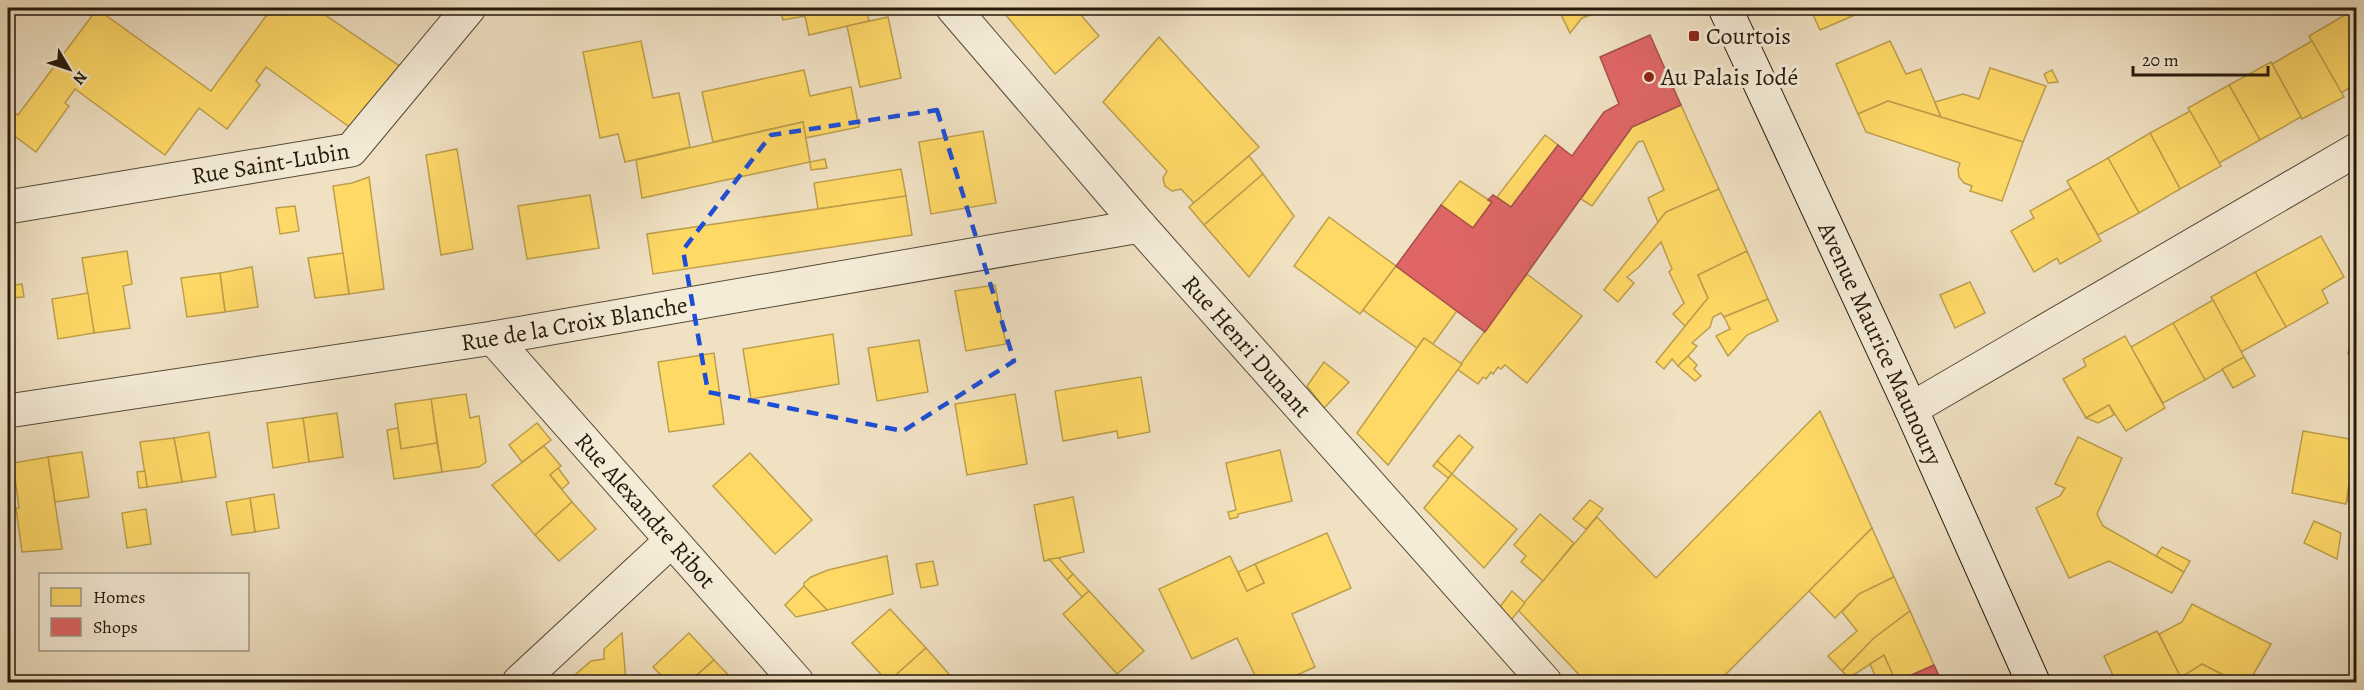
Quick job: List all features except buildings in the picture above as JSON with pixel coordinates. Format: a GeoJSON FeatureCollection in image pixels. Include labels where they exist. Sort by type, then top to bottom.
{"type":"FeatureCollection","features":[{"type":"Feature","properties":{"kind":"street","name":"Rue Saint-Lubin"},"geometry":{"type":"LineString","coordinates":[[8,207],[351,150],[469,8]]}},
{"type":"Feature","properties":{"kind":"street","name":"Rue Henri Dunant"},"geometry":{"type":"LineString","coordinates":[[953,8],[1140,226],[1545,682]]}},
{"type":"Feature","properties":{"kind":"street","name":"Avenue Maurice Maunoury"},"geometry":{"type":"LineString","coordinates":[[1725,8],[1911,409],[2033,682]]}},
{"type":"Feature","properties":{"kind":"street"},"geometry":{"type":"LineString","coordinates":[[1911,409],[2356,150]]}},
{"type":"Feature","properties":{"kind":"street","name":"Rue de la Croix Blanche"},"geometry":{"type":"LineString","coordinates":[[8,411],[493,338],[1140,226]]}},
{"type":"Feature","properties":{"kind":"street","name":"Rue Alexandre Ribot"},"geometry":{"type":"LineString","coordinates":[[493,338],[797,682]]}},
{"type":"Feature","properties":{"kind":"street"},"geometry":{"type":"LineString","coordinates":[[519,682],[671,541]]}},
{"type":"Feature","properties":{"kind":"highlighted area"},"geometry":{"type":"Polygon","coordinates":[[[937,110],[1014,361],[903,431],[708,392],[683,250],[771,135],[937,110]]]}},
{"type":"Feature","properties":{"kind":"place","name":"Courtois"},"geometry":{"type":"Point","coordinates":[1694,36]}},
{"type":"Feature","properties":{"kind":"place","name":"Au Palais Iodé"},"geometry":{"type":"Point","coordinates":[1649,77]}}]}
